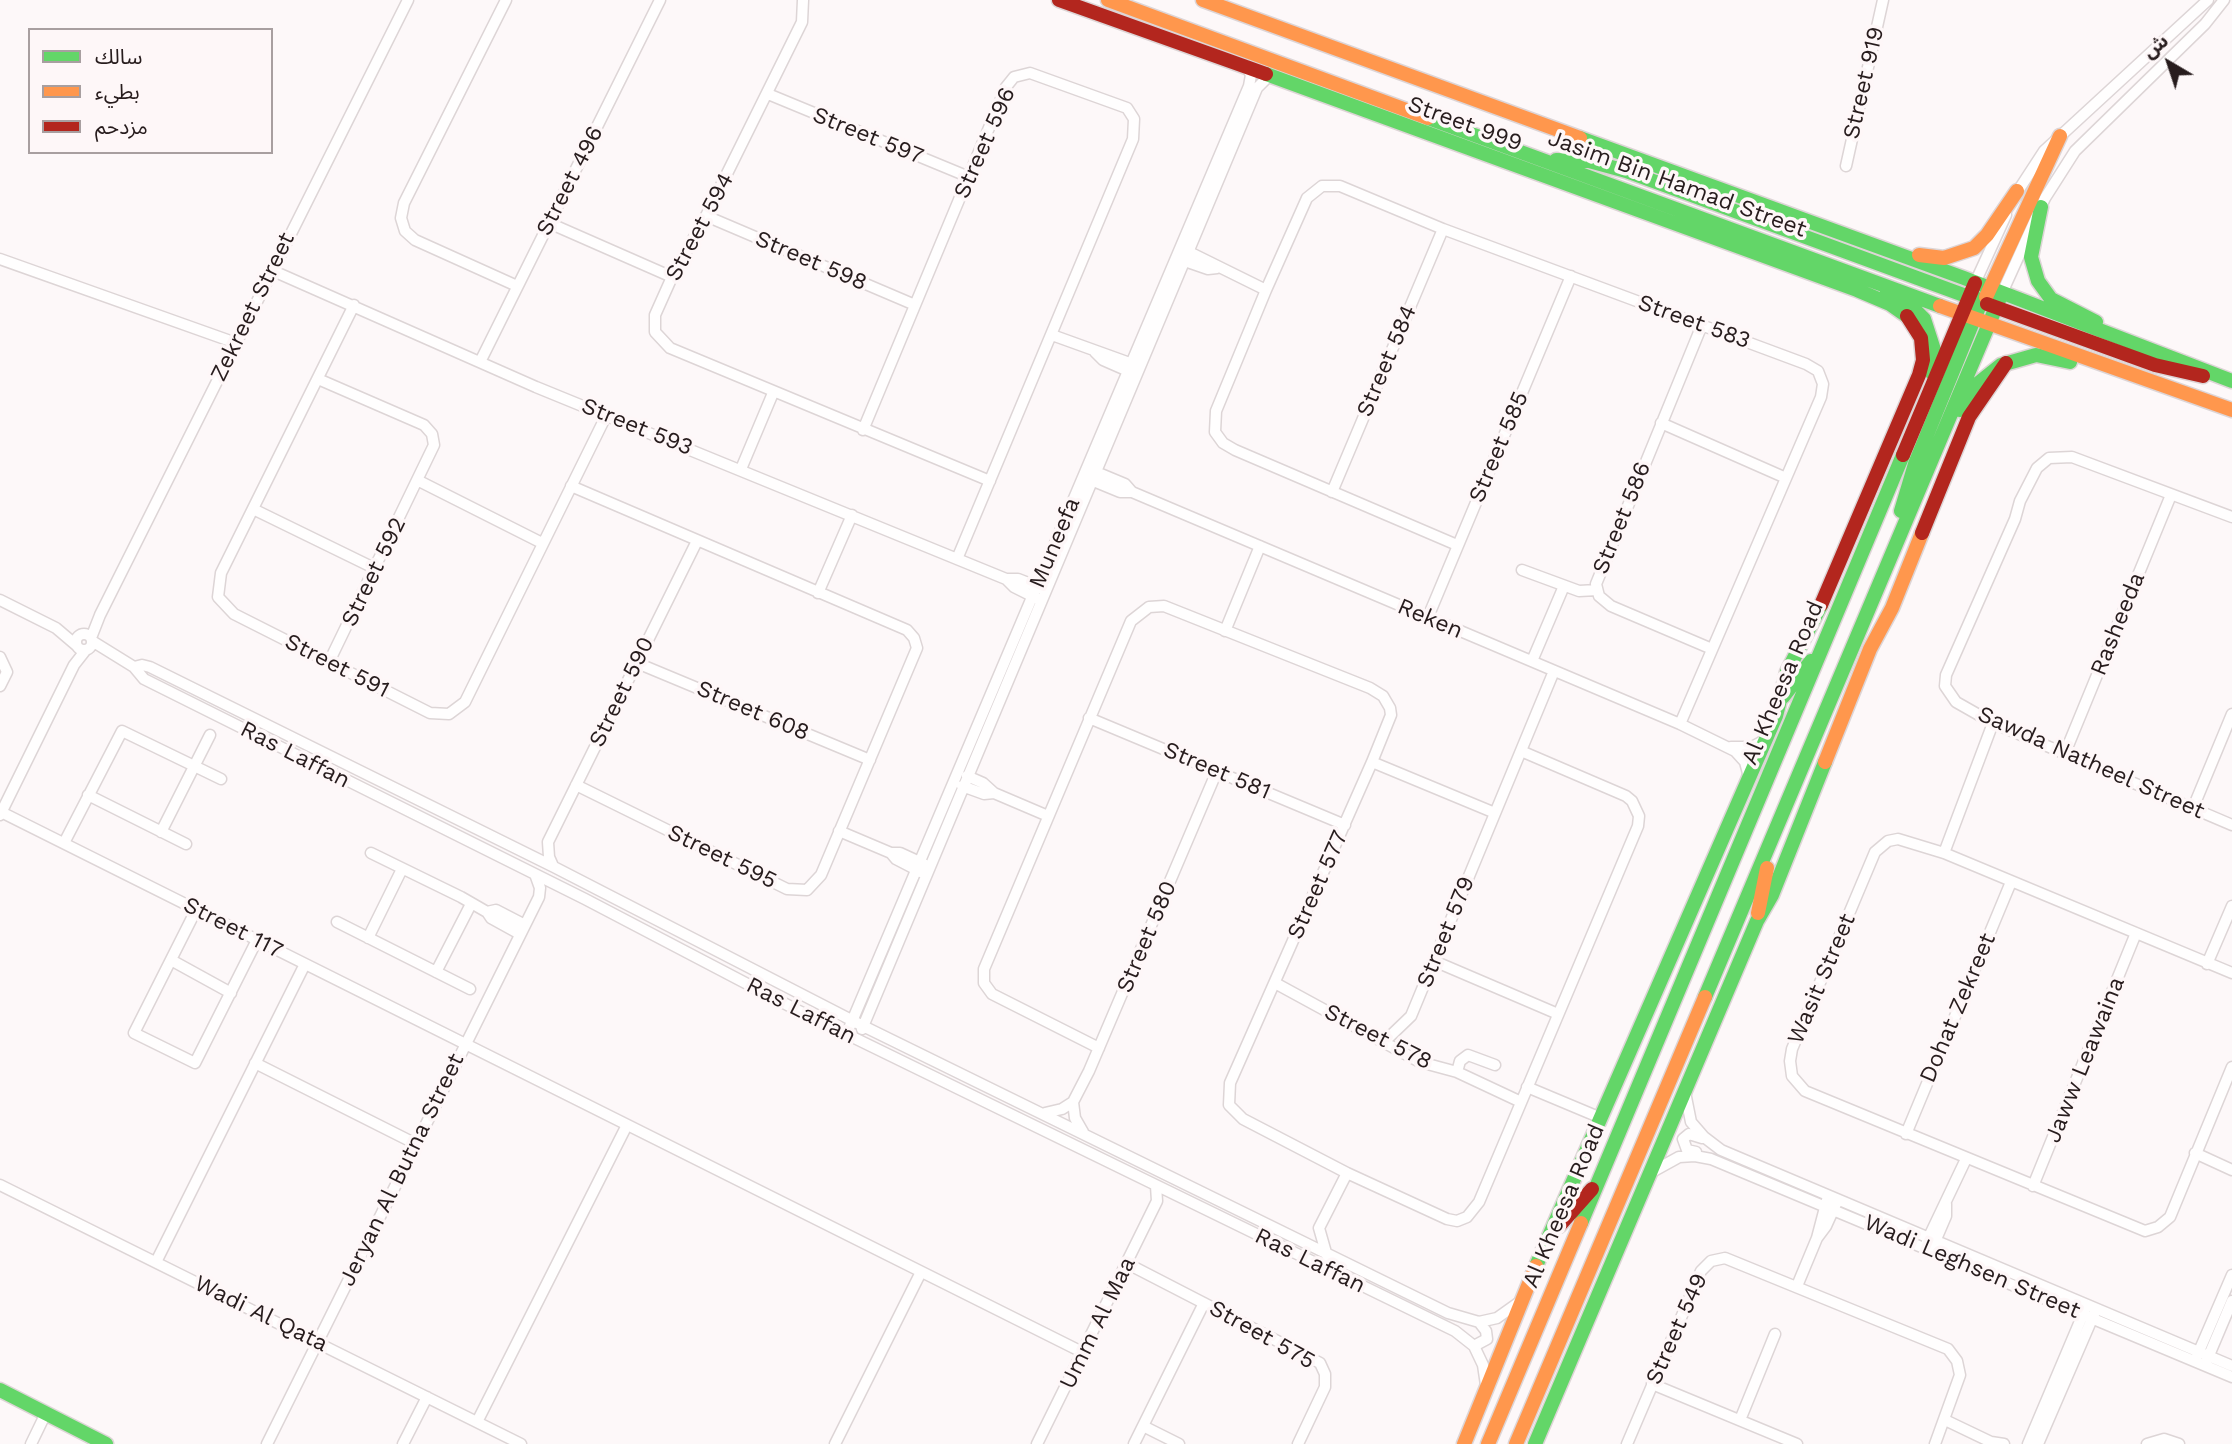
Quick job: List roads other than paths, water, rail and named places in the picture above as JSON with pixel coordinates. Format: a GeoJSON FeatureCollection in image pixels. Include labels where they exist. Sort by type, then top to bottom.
{"type":"FeatureCollection","features":[{"type":"Feature","properties":{"kind":"main road","name":"Street 999"},"geometry":{"type":"LineString","coordinates":[[1059,0],[1245,65],[1324,97],[1890,304],[1907,316],[1922,338]]}},
{"type":"Feature","properties":{"kind":"main road","name":"Jasim Bin Hamad Street"},"geometry":{"type":"LineString","coordinates":[[1108,0],[1860,275],[2114,336],[2225,378]]}},
{"type":"Feature","properties":{"kind":"main road","name":"Jasim Bin Hamad Street"},"geometry":{"type":"LineString","coordinates":[[1203,0],[1975,283],[1983,304],[2109,368],[2232,410]]}},
{"type":"Feature","properties":{"kind":"main road"},"geometry":{"type":"LineString","coordinates":[[1156,18],[1161,29],[1172,39]]}},
{"type":"Feature","properties":{"kind":"main road"},"geometry":{"type":"LineString","coordinates":[[1324,97],[1349,88]]}},
{"type":"Feature","properties":{"kind":"main road"},"geometry":{"type":"LineString","coordinates":[[1892,553],[1915,464],[2022,213],[2060,136]]}},
{"type":"Feature","properties":{"kind":"main road"},"geometry":{"type":"LineString","coordinates":[[1548,161],[1589,161],[1626,171],[2155,365],[2189,375],[2225,378]]}},
{"type":"Feature","properties":{"kind":"main road"},"geometry":{"type":"LineString","coordinates":[[1893,252],[1944,258],[1966,252],[1981,243],[2017,191]]}},
{"type":"Feature","properties":{"kind":"main road"},"geometry":{"type":"LineString","coordinates":[[2040,207],[2031,257],[2038,281],[2051,299],[2089,317],[2114,336]]}},
{"type":"Feature","properties":{"kind":"main road"},"geometry":{"type":"LineString","coordinates":[[1688,230],[1732,227]]}},
{"type":"Feature","properties":{"kind":"main road"},"geometry":{"type":"LineString","coordinates":[[1860,275],[1879,291],[1909,304],[1924,319],[1935,353],[1930,393]]}},
{"type":"Feature","properties":{"kind":"main road","name":"Al Kheesa Road"},"geometry":{"type":"LineString","coordinates":[[1488,1444],[1930,393],[1983,304]]}},
{"type":"Feature","properties":{"kind":"main road","name":"Al Kheesa Road"},"geometry":{"type":"LineString","coordinates":[[1516,1444],[1942,433],[1983,304]]}},
{"type":"Feature","properties":{"kind":"main road","name":"Al Kheesa Road"},"geometry":{"type":"LineString","coordinates":[[1466,1440],[1521,1299],[1765,740],[1791,663],[1812,626],[1919,375],[1923,360],[1922,338]]}},
{"type":"Feature","properties":{"kind":"main road"},"geometry":{"type":"LineString","coordinates":[[1942,433],[1976,385],[2006,363],[2036,355],[2109,368]]}},
{"type":"Feature","properties":{"kind":"main road"},"geometry":{"type":"LineString","coordinates":[[1535,1444],[1684,1090],[1757,921],[1772,895],[1870,649],[1892,608],[1969,417],[2006,363]]}},
{"type":"Feature","properties":{"kind":"main road"},"geometry":{"type":"LineString","coordinates":[[1781,699],[1824,643]]}},
{"type":"Feature","properties":{"kind":"main road"},"geometry":{"type":"LineString","coordinates":[[1727,824],[1732,864]]}},
{"type":"Feature","properties":{"kind":"main road"},"geometry":{"type":"LineString","coordinates":[[1757,921],[1769,846]]}},
{"type":"Feature","properties":{"kind":"main road"},"geometry":{"type":"LineString","coordinates":[[1550,1236],[1600,1180]]}},
{"type":"Feature","properties":{"kind":"main road"},"geometry":{"type":"LineString","coordinates":[[1584,1284],[1628,1225]]}},
{"type":"Feature","properties":{"kind":"main road"},"geometry":{"type":"LineString","coordinates":[[0,1390],[106,1444]]}},
{"type":"Feature","properties":{"kind":"street","name":"Zekreet Street"},"geometry":{"type":"LineString","coordinates":[[1,813],[84,642],[100,615],[408,0]]}},
{"type":"Feature","properties":{"kind":"street"},"geometry":{"type":"LineString","coordinates":[[506,0],[404,203],[401,218],[405,231],[415,240],[517,286]]}},
{"type":"Feature","properties":{"kind":"street","name":"Street 496"},"geometry":{"type":"LineString","coordinates":[[480,362],[660,0]]}},
{"type":"Feature","properties":{"kind":"street","name":"Street 594"},"geometry":{"type":"LineString","coordinates":[[803,0],[802,22],[706,216],[672,277],[654,321],[655,332],[661,342],[773,393],[990,481]]}},
{"type":"Feature","properties":{"kind":"street","name":"Street 919"},"geometry":{"type":"LineString","coordinates":[[1846,166],[1883,0]]}},
{"type":"Feature","properties":{"kind":"street"},"geometry":{"type":"LineString","coordinates":[[1975,283],[2017,191],[2034,164],[2060,136],[2208,0]]}},
{"type":"Feature","properties":{"kind":"street","name":"Al Kheesa Road"},"geometry":{"type":"LineString","coordinates":[[1983,304],[2062,169],[2082,143],[2205,24],[2224,0]]}},
{"type":"Feature","properties":{"kind":"street","name":"Muneefa"},"geometry":{"type":"LineString","coordinates":[[1183,255],[1249,86],[1251,75],[1245,65]]}},
{"type":"Feature","properties":{"kind":"street","name":"Street 596"},"geometry":{"type":"LineString","coordinates":[[863,430],[1006,87],[1019,74],[1030,73],[1115,103],[1131,114],[1135,126],[1133,139],[957,559]]}},
{"type":"Feature","properties":{"kind":"street","name":"Muneefa"},"geometry":{"type":"LineString","coordinates":[[857,1040],[923,868],[1038,593],[1258,85],[1270,75]]}},
{"type":"Feature","properties":{"kind":"street","name":"Street 597"},"geometry":{"type":"LineString","coordinates":[[768,94],[969,177]]}},
{"type":"Feature","properties":{"kind":"street","name":"Street 583"},"geometry":{"type":"LineString","coordinates":[[1457,545],[1229,447],[1215,432],[1216,411],[1266,289],[1307,198],[1322,186],[1340,186],[1443,229],[1806,364],[1821,377],[1821,397],[1679,724]]}},
{"type":"Feature","properties":{"kind":"street","name":"Street 598"},"geometry":{"type":"LineString","coordinates":[[706,216],[915,305]]}},
{"type":"Feature","properties":{"kind":"street"},"geometry":{"type":"LineString","coordinates":[[549,223],[672,277]]}},
{"type":"Feature","properties":{"kind":"street","name":"Street 584"},"geometry":{"type":"LineString","coordinates":[[1332,492],[1443,229]]}},
{"type":"Feature","properties":{"kind":"street"},"geometry":{"type":"LineString","coordinates":[[1183,255],[1208,269],[1217,268],[1266,289]]}},
{"type":"Feature","properties":{"kind":"street"},"geometry":{"type":"LineString","coordinates":[[0,259],[236,342]]}},
{"type":"Feature","properties":{"kind":"street","name":"Street 593"},"geometry":{"type":"LineString","coordinates":[[271,270],[606,415],[741,468],[1006,579],[1014,587],[1038,593]]}},
{"type":"Feature","properties":{"kind":"street","name":"Street 585"},"geometry":{"type":"LineString","coordinates":[[1428,617],[1571,276]]}},
{"type":"Feature","properties":{"kind":"street","name":"Street 591"},"geometry":{"type":"LineString","coordinates":[[354,305],[217,581],[221,604],[234,614],[430,713],[443,715],[456,712],[468,696],[606,415]]}},
{"type":"Feature","properties":{"kind":"street","name":"Street 586"},"geometry":{"type":"LineString","coordinates":[[1702,325],[1597,577],[1597,590],[1611,606],[1712,649]]}},
{"type":"Feature","properties":{"kind":"street"},"geometry":{"type":"LineString","coordinates":[[1052,335],[1095,352],[1103,360],[1134,369]]}},
{"type":"Feature","properties":{"kind":"street","name":"Street 592"},"geometry":{"type":"LineString","coordinates":[[318,379],[429,429],[434,439],[434,450],[329,662]]}},
{"type":"Feature","properties":{"kind":"street"},"geometry":{"type":"LineString","coordinates":[[741,468],[773,393]]}},
{"type":"Feature","properties":{"kind":"street"},"geometry":{"type":"LineString","coordinates":[[1661,423],[1786,478]]}},
{"type":"Feature","properties":{"kind":"street","name":"Sawda Natheel Street"},"geometry":{"type":"LineString","coordinates":[[2232,517],[2064,456],[2049,458],[2037,468],[2020,501],[2015,519],[1945,681],[1952,699],[1993,723],[2232,825]]}},
{"type":"Feature","properties":{"kind":"street","name":"Reken"},"geometry":{"type":"LineString","coordinates":[[1089,475],[1121,492],[1132,492],[1679,724],[1728,747],[1745,762],[1748,777]]}},
{"type":"Feature","properties":{"kind":"street"},"geometry":{"type":"LineString","coordinates":[[419,481],[542,542]]}},
{"type":"Feature","properties":{"kind":"street","name":"Street 595"},"geometry":{"type":"LineString","coordinates":[[570,486],[907,630],[916,643],[915,658],[816,884],[807,890],[792,891],[576,785]]}},
{"type":"Feature","properties":{"kind":"street","name":"Rasheeda"},"geometry":{"type":"LineString","coordinates":[[2065,753],[2171,495]]}},
{"type":"Feature","properties":{"kind":"street"},"geometry":{"type":"LineString","coordinates":[[253,509],[376,569]]}},
{"type":"Feature","properties":{"kind":"street"},"geometry":{"type":"LineString","coordinates":[[818,593],[852,515]]}},
{"type":"Feature","properties":{"kind":"street","name":"Street 590"},"geometry":{"type":"LineString","coordinates":[[548,842],[697,541]]}},
{"type":"Feature","properties":{"kind":"street"},"geometry":{"type":"LineString","coordinates":[[1225,631],[1260,547]]}},
{"type":"Feature","properties":{"kind":"street"},"geometry":{"type":"LineString","coordinates":[[1522,570],[1584,592],[1597,590]]}},
{"type":"Feature","properties":{"kind":"street"},"geometry":{"type":"LineString","coordinates":[[1532,661],[1564,586]]}},
{"type":"Feature","properties":{"kind":"street","name":"Muneefa"},"geometry":{"type":"LineString","coordinates":[[846,1034],[870,974],[964,781],[1038,593]]}},
{"type":"Feature","properties":{"kind":"street","name":"Ras Laffan"},"geometry":{"type":"LineString","coordinates":[[2,604],[134,667],[144,679],[585,899],[857,1040],[1455,1331],[1474,1346]]}},
{"type":"Feature","properties":{"kind":"street","name":"Street 577"},"geometry":{"type":"LineString","coordinates":[[1099,1048],[992,995],[984,983],[988,956],[1131,621],[1142,610],[1164,606],[1383,696],[1391,715],[1230,1083],[1229,1105],[1242,1118],[1347,1173],[1447,1219],[1462,1219],[1477,1206],[1639,816],[1632,801],[1626,796],[1521,751]]}},
{"type":"Feature","properties":{"kind":"street"},"geometry":{"type":"LineString","coordinates":[[0,657],[7,671],[0,686]]}},
{"type":"Feature","properties":{"kind":"street","name":"Street 608"},"geometry":{"type":"LineString","coordinates":[[637,663],[870,760]]}},
{"type":"Feature","properties":{"kind":"street","name":"Ras Laffan"},"geometry":{"type":"LineString","coordinates":[[134,667],[146,666],[554,867],[863,1026],[1045,1113],[1327,1256],[1448,1313],[1479,1322]]}},
{"type":"Feature","properties":{"kind":"street","name":"Street 579"},"geometry":{"type":"LineString","coordinates":[[1384,1042],[1411,1016],[1554,671]]}},
{"type":"Feature","properties":{"kind":"street"},"geometry":{"type":"LineString","coordinates":[[2193,808],[2232,714]]}},
{"type":"Feature","properties":{"kind":"street","name":"Street 581"},"geometry":{"type":"LineString","coordinates":[[1089,718],[1345,825]]}},
{"type":"Feature","properties":{"kind":"street"},"geometry":{"type":"LineString","coordinates":[[1944,853],[1993,723]]}},
{"type":"Feature","properties":{"kind":"street"},"geometry":{"type":"LineString","coordinates":[[64,843],[122,731],[221,779]]}},
{"type":"Feature","properties":{"kind":"street"},"geometry":{"type":"LineString","coordinates":[[161,832],[211,735]]}},
{"type":"Feature","properties":{"kind":"street"},"geometry":{"type":"LineString","coordinates":[[1728,747],[1752,747],[1765,740]]}},
{"type":"Feature","properties":{"kind":"street"},"geometry":{"type":"LineString","coordinates":[[1372,762],[1495,813]]}},
{"type":"Feature","properties":{"kind":"street","name":"Street 580"},"geometry":{"type":"LineString","coordinates":[[1073,1102],[1099,1048],[1217,771]]}},
{"type":"Feature","properties":{"kind":"street"},"geometry":{"type":"LineString","coordinates":[[964,781],[984,794],[994,793],[1048,816]]}},
{"type":"Feature","properties":{"kind":"street"},"geometry":{"type":"LineString","coordinates":[[88,795],[186,844]]}},
{"type":"Feature","properties":{"kind":"street","name":"Street 117"},"geometry":{"type":"LineString","coordinates":[[1,813],[1084,1353]]}},
{"type":"Feature","properties":{"kind":"street"},"geometry":{"type":"LineString","coordinates":[[839,831],[891,853],[897,859],[923,868]]}},
{"type":"Feature","properties":{"kind":"street","name":"Wasit Street"},"geometry":{"type":"LineString","coordinates":[[2232,973],[1944,853],[1898,839],[1888,841],[1875,852],[1792,1049],[1790,1061],[1792,1076],[1805,1091],[2138,1230],[2152,1230],[2170,1217],[2232,1067]]}},
{"type":"Feature","properties":{"kind":"street"},"geometry":{"type":"LineString","coordinates":[[521,851],[535,850],[548,842],[549,858],[554,867]]}},
{"type":"Feature","properties":{"kind":"street"},"geometry":{"type":"LineString","coordinates":[[371,853],[487,912],[496,910],[523,930]]}},
{"type":"Feature","properties":{"kind":"street"},"geometry":{"type":"LineString","coordinates":[[368,938],[402,869]]}},
{"type":"Feature","properties":{"kind":"street"},"geometry":{"type":"LineString","coordinates":[[535,874],[540,888],[539,897]]}},
{"type":"Feature","properties":{"kind":"street","name":"Dohat Zekreet"},"geometry":{"type":"LineString","coordinates":[[1906,1134],[2011,883]]}},
{"type":"Feature","properties":{"kind":"street"},"geometry":{"type":"LineString","coordinates":[[539,897],[558,886]]}},
{"type":"Feature","properties":{"kind":"street"},"geometry":{"type":"LineString","coordinates":[[585,899],[591,886]]}},
{"type":"Feature","properties":{"kind":"street","name":"Jeryan Al Butna Street"},"geometry":{"type":"LineString","coordinates":[[267,1444],[539,897]]}},
{"type":"Feature","properties":{"kind":"street"},"geometry":{"type":"LineString","coordinates":[[436,972],[471,904]]}},
{"type":"Feature","properties":{"kind":"street"},"geometry":{"type":"LineString","coordinates":[[2207,964],[2232,906]]}},
{"type":"Feature","properties":{"kind":"street"},"geometry":{"type":"LineString","coordinates":[[196,909],[134,1032],[195,1063],[257,940]]}},
{"type":"Feature","properties":{"kind":"street"},"geometry":{"type":"LineString","coordinates":[[337,922],[470,989]]}},
{"type":"Feature","properties":{"kind":"street","name":"Jaww Leawaina"},"geometry":{"type":"LineString","coordinates":[[2033,1186],[2136,933]]}},
{"type":"Feature","properties":{"kind":"street"},"geometry":{"type":"LineString","coordinates":[[170,960],[231,992]]}},
{"type":"Feature","properties":{"kind":"street"},"geometry":{"type":"LineString","coordinates":[[1433,961],[1558,1014]]}},
{"type":"Feature","properties":{"kind":"street"},"geometry":{"type":"LineString","coordinates":[[156,1262],[305,964]]}},
{"type":"Feature","properties":{"kind":"street","name":"Street 578"},"geometry":{"type":"LineString","coordinates":[[1275,983],[1432,1067],[1457,1072],[1521,1102]]}},
{"type":"Feature","properties":{"kind":"street"},"geometry":{"type":"LineString","coordinates":[[1457,1072],[1460,1061],[1468,1055],[1495,1065]]}},
{"type":"Feature","properties":{"kind":"street"},"geometry":{"type":"LineString","coordinates":[[255,1063],[416,1144]]}},
{"type":"Feature","properties":{"kind":"street"},"geometry":{"type":"LineString","coordinates":[[1527,1087],[1601,1118]]}},
{"type":"Feature","properties":{"kind":"street","name":"Wadi Leghsen Street"},"geometry":{"type":"LineString","coordinates":[[1684,1090],[1691,1122],[1713,1145]]}},
{"type":"Feature","properties":{"kind":"street"},"geometry":{"type":"LineString","coordinates":[[1045,1113],[1062,1110],[1073,1102],[1075,1118],[1083,1132]]}},
{"type":"Feature","properties":{"kind":"street"},"geometry":{"type":"LineString","coordinates":[[477,1422],[627,1125]]}},
{"type":"Feature","properties":{"kind":"street","name":"Wadi Leghsen Street"},"geometry":{"type":"LineString","coordinates":[[1832,1202],[1687,1150],[1683,1143],[1686,1136],[1693,1134],[1832,1202],[2202,1359],[2232,1377]]}},
{"type":"Feature","properties":{"kind":"street"},"geometry":{"type":"LineString","coordinates":[[2195,1153],[2232,1170]]}},
{"type":"Feature","properties":{"kind":"street","name":"Wadi Leghsen Street"},"geometry":{"type":"LineString","coordinates":[[1648,1175],[1659,1166],[1679,1157],[1711,1159]]}},
{"type":"Feature","properties":{"kind":"street"},"geometry":{"type":"LineString","coordinates":[[1930,1244],[1966,1159]]}},
{"type":"Feature","properties":{"kind":"street"},"geometry":{"type":"LineString","coordinates":[[1290,1237],[1318,1228],[1347,1173]]}},
{"type":"Feature","properties":{"kind":"street","name":"Wadi Al Qata"},"geometry":{"type":"LineString","coordinates":[[0,1185],[521,1444]]}},
{"type":"Feature","properties":{"kind":"street","name":"Umm Al Maa"},"geometry":{"type":"LineString","coordinates":[[1037,1444],[1128,1264],[1157,1201],[1156,1186]]}},
{"type":"Feature","properties":{"kind":"street"},"geometry":{"type":"LineString","coordinates":[[1157,1201],[1175,1196]]}},
{"type":"Feature","properties":{"kind":"street"},"geometry":{"type":"LineString","coordinates":[[1797,1286],[1832,1202]]}},
{"type":"Feature","properties":{"kind":"street"},"geometry":{"type":"LineString","coordinates":[[1318,1228],[1327,1256]]}},
{"type":"Feature","properties":{"kind":"street","name":"Street 549"},"geometry":{"type":"LineString","coordinates":[[1627,1444],[1698,1277],[1711,1261],[1731,1259],[1948,1349],[1957,1361],[1960,1375],[1935,1444]]}},
{"type":"Feature","properties":{"kind":"street","name":"Street 575"},"geometry":{"type":"LineString","coordinates":[[1128,1264],[1320,1363],[1325,1374],[1325,1387],[1297,1444]]}},
{"type":"Feature","properties":{"kind":"street"},"geometry":{"type":"LineString","coordinates":[[835,1444],[921,1272]]}},
{"type":"Feature","properties":{"kind":"street"},"geometry":{"type":"LineString","coordinates":[[2202,1359],[2232,1275]]}},
{"type":"Feature","properties":{"kind":"street"},"geometry":{"type":"LineString","coordinates":[[1486,1388],[1483,1365],[1474,1346],[1487,1339],[1486,1331],[1479,1322],[1505,1314],[1521,1299]]}},
{"type":"Feature","properties":{"kind":"street"},"geometry":{"type":"LineString","coordinates":[[2202,1359],[2232,1301]]}},
{"type":"Feature","properties":{"kind":"street"},"geometry":{"type":"LineString","coordinates":[[1134,1444],[1204,1303]]}},
{"type":"Feature","properties":{"kind":"street"},"geometry":{"type":"LineString","coordinates":[[2028,1444],[2090,1311]]}},
{"type":"Feature","properties":{"kind":"street"},"geometry":{"type":"LineString","coordinates":[[2038,1444],[2090,1311]]}},
{"type":"Feature","properties":{"kind":"street"},"geometry":{"type":"LineString","coordinates":[[1740,1420],[1775,1334]]}},
{"type":"Feature","properties":{"kind":"street","name":"Wadi Leghsen Street"},"geometry":{"type":"LineString","coordinates":[[2202,1359],[2232,1366]]}},
{"type":"Feature","properties":{"kind":"street"},"geometry":{"type":"LineString","coordinates":[[1652,1384],[1797,1444]]}},
{"type":"Feature","properties":{"kind":"street"},"geometry":{"type":"LineString","coordinates":[[403,1444],[427,1397]]}},
{"type":"Feature","properties":{"kind":"street"},"geometry":{"type":"LineString","coordinates":[[31,1444],[46,1413]]}},
{"type":"Feature","properties":{"kind":"street"},"geometry":{"type":"LineString","coordinates":[[1945,1420],[1992,1443],[2004,1444]]}},
{"type":"Feature","properties":{"kind":"street"},"geometry":{"type":"LineString","coordinates":[[1143,1426],[1179,1444]]}},
{"type":"Feature","properties":{"kind":"street"},"geometry":{"type":"LineString","coordinates":[[2147,1444],[2164,1440],[2179,1444]]}}]}
